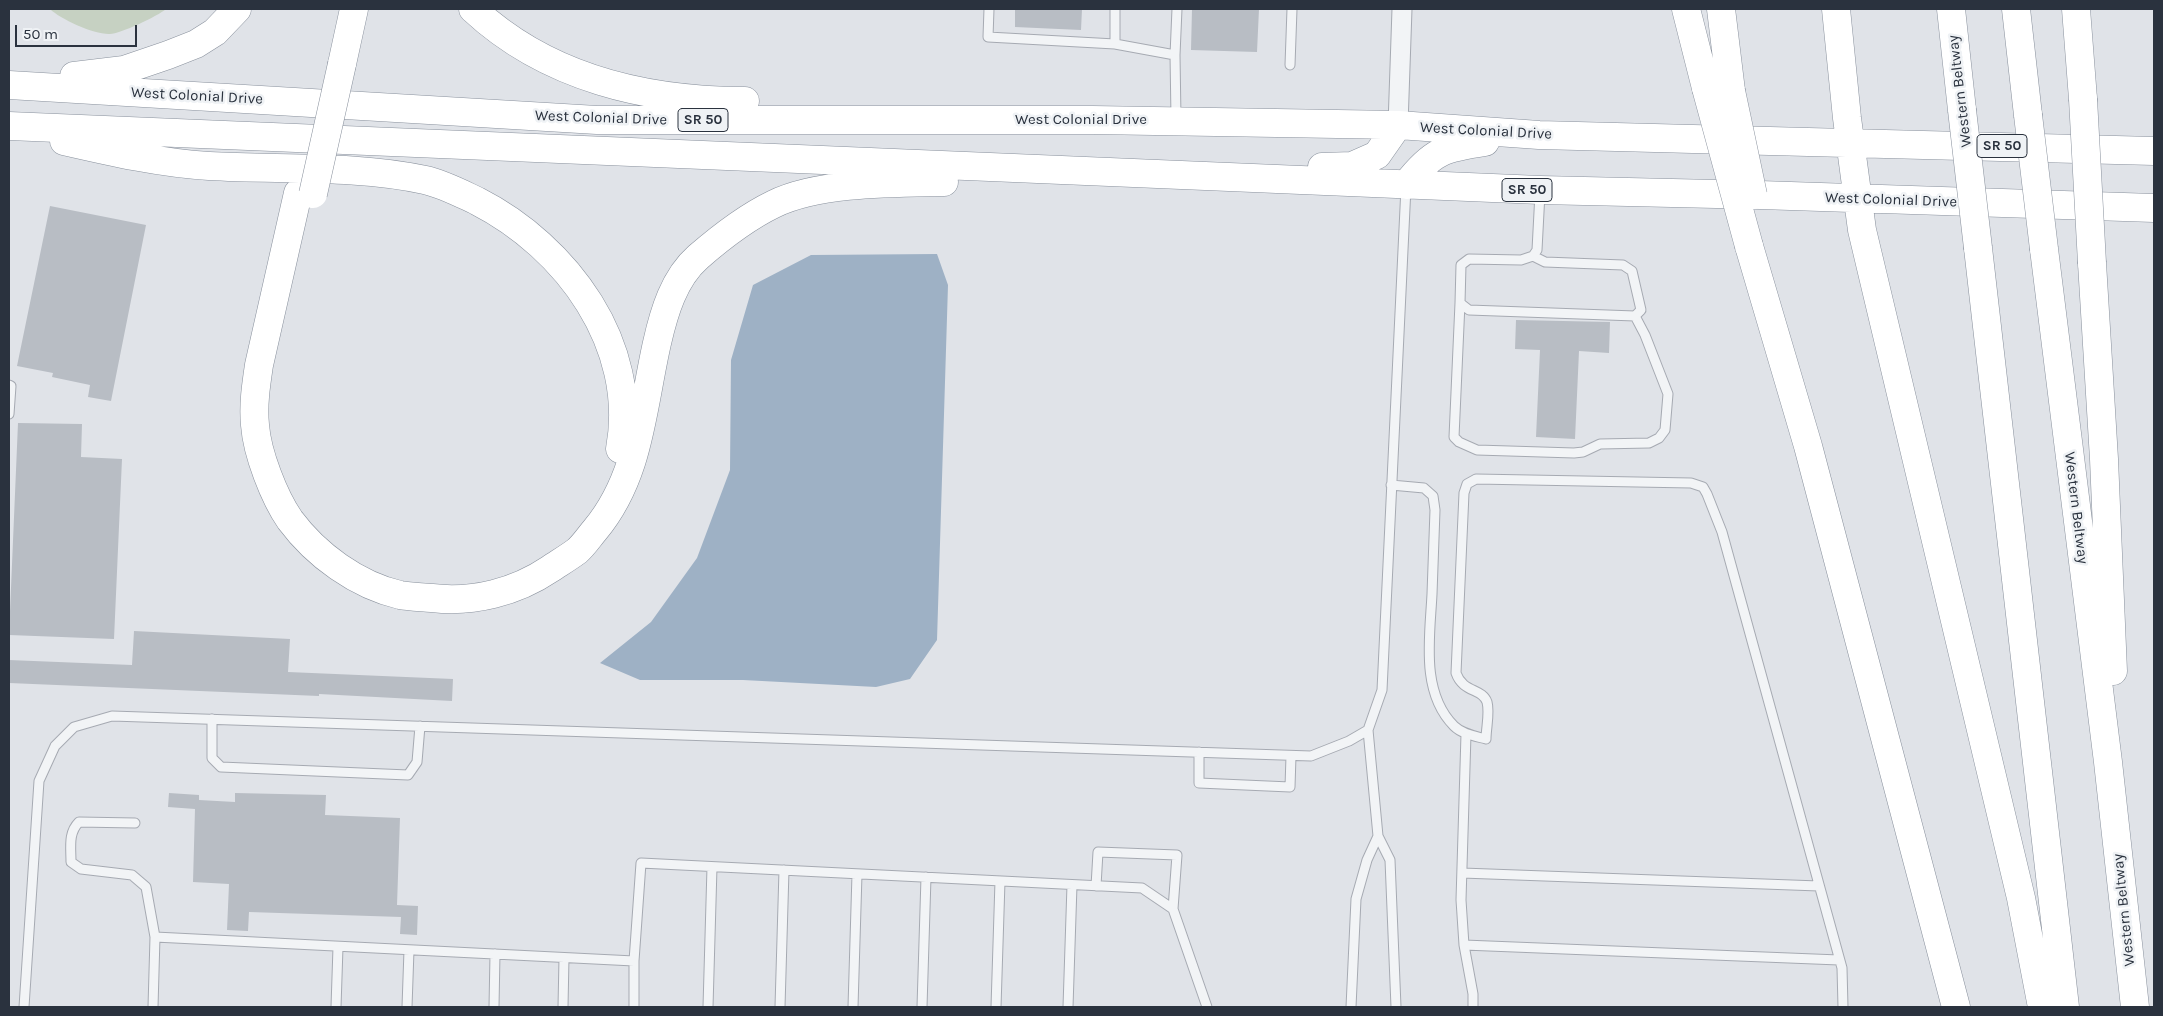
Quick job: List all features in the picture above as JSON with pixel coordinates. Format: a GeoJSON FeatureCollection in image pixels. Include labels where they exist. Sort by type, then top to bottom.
{"type":"FeatureCollection","features":[{"type":"Feature","properties":{"kind":"highway"},"geometry":{"type":"LineString","coordinates":[[9,84],[104,73],[143,64],[196,44],[215,32],[237,9]]}},
{"type":"Feature","properties":{"kind":"highway"},"geometry":{"type":"LineString","coordinates":[[335,63],[340,9]]}},
{"type":"Feature","properties":{"kind":"highway"},"geometry":{"type":"LineString","coordinates":[[9,127],[151,159],[208,166],[367,173],[425,180],[452,189],[494,210],[525,232],[553,257],[592,304],[604,327],[618,368],[624,405],[623,433],[618,460],[609,483],[580,526],[561,545],[538,561],[512,574],[467,584],[434,585],[390,577],[351,559],[326,540],[298,505],[281,474],[272,444],[268,395],[306,194],[335,63],[354,9]]}},
{"type":"Feature","properties":{"kind":"highway"},"geometry":{"type":"LineString","coordinates":[[473,9],[509,40],[542,59],[585,77],[671,97],[704,101],[970,102],[1093,120]]}},
{"type":"Feature","properties":{"kind":"highway"},"geometry":{"type":"LineString","coordinates":[[1686,9],[1719,90],[1808,446],[1956,1007]]}},
{"type":"Feature","properties":{"kind":"highway"},"geometry":{"type":"LineString","coordinates":[[1719,90],[1721,9]]}},
{"type":"Feature","properties":{"kind":"highway"},"geometry":{"type":"LineString","coordinates":[[1836,9],[1862,230],[2021,898],[2042,1007]]}},
{"type":"Feature","properties":{"kind":"highway","name":"Western Beltway"},"geometry":{"type":"LineString","coordinates":[[1951,9],[2065,1007]]}},
{"type":"Feature","properties":{"kind":"highway","name":"Western Beltway"},"geometry":{"type":"LineString","coordinates":[[2016,9],[2108,762],[2135,1007]]}},
{"type":"Feature","properties":{"kind":"highway"},"geometry":{"type":"LineString","coordinates":[[2076,9],[2104,459],[2114,694],[2108,762]]}},
{"type":"Feature","properties":{"kind":"highway","name":"West Colonial Drive"},"geometry":{"type":"LineString","coordinates":[[9,84],[597,120],[1093,120],[1398,125],[1539,135],[2154,151]]}},
{"type":"Feature","properties":{"kind":"highway"},"geometry":{"type":"LineString","coordinates":[[306,194],[259,366],[255,392],[255,426],[271,486],[290,520],[318,552],[361,581],[400,595],[443,600],[488,597],[537,578],[578,550],[597,527],[622,490],[633,461],[662,319],[677,283],[695,260],[724,236],[774,204],[802,195],[838,188],[904,183],[1206,176],[1250,169],[1352,166],[1377,155],[1398,125]]}},
{"type":"Feature","properties":{"kind":"highway","name":"West Colonial Drive"},"geometry":{"type":"LineString","coordinates":[[9,127],[1406,185],[2154,208]]}},
{"type":"Feature","properties":{"kind":"highway"},"geometry":{"type":"LineString","coordinates":[[1406,185],[1428,160],[1451,147],[1539,135]]}},
{"type":"Feature","properties":{"kind":"street"},"geometry":{"type":"LineString","coordinates":[[1398,125],[1402,9]]}},
{"type":"Feature","properties":{"kind":"lane"},"geometry":{"type":"LineString","coordinates":[[989,9],[988,37],[1115,44],[1175,55]]}},
{"type":"Feature","properties":{"kind":"lane"},"geometry":{"type":"LineString","coordinates":[[1115,44],[1116,9]]}},
{"type":"Feature","properties":{"kind":"lane"},"geometry":{"type":"LineString","coordinates":[[1176,122],[1175,55],[1177,9]]}},
{"type":"Feature","properties":{"kind":"lane"},"geometry":{"type":"LineString","coordinates":[[1290,65],[1292,9]]}},
{"type":"Feature","properties":{"kind":"lane"},"geometry":{"type":"LineString","coordinates":[[1396,1007],[1390,860],[1378,836],[1368,730],[1382,690],[1406,185]]}},
{"type":"Feature","properties":{"kind":"lane"},"geometry":{"type":"LineString","coordinates":[[1540,190],[1537,250],[1533,256],[1520,260],[1469,258],[1461,265],[1454,436],[1458,442],[1477,450],[1574,453],[1583,452],[1600,444],[1649,443],[1659,438],[1665,430],[1668,394],[1645,335],[1635,316]]}},
{"type":"Feature","properties":{"kind":"lane"},"geometry":{"type":"LineString","coordinates":[[1460,303],[1469,310],[1635,316],[1641,310],[1632,272],[1623,265],[1545,262],[1533,256]]}},
{"type":"Feature","properties":{"kind":"lane"},"geometry":{"type":"LineString","coordinates":[[9,385],[11,386],[9,414]]}},
{"type":"Feature","properties":{"kind":"lane"},"geometry":{"type":"LineString","coordinates":[[1391,485],[1424,488],[1430,492],[1435,502],[1430,669],[1441,706],[1455,727],[1466,734],[1486,739],[1488,709],[1486,700],[1480,694],[1462,685],[1456,672],[1464,493],[1467,484],[1476,479],[1691,483],[1702,487],[1708,494],[1722,532],[1819,886],[1844,984],[1844,1007]]}},
{"type":"Feature","properties":{"kind":"lane"},"geometry":{"type":"LineString","coordinates":[[24,1007],[39,781],[55,746],[74,726],[112,716],[1291,756],[1311,756],[1349,741],[1368,730]]}},
{"type":"Feature","properties":{"kind":"lane"},"geometry":{"type":"LineString","coordinates":[[212,719],[212,758],[221,767],[408,775],[417,762],[420,726]]}},
{"type":"Feature","properties":{"kind":"lane"},"geometry":{"type":"LineString","coordinates":[[1466,734],[1462,873],[1464,945],[1473,994],[1473,1007]]}},
{"type":"Feature","properties":{"kind":"lane"},"geometry":{"type":"LineString","coordinates":[[1199,752],[1199,783],[1290,787],[1291,756]]}},
{"type":"Feature","properties":{"kind":"lane"},"geometry":{"type":"LineString","coordinates":[[135,823],[78,822],[72,829],[71,862],[81,869],[132,875],[146,887],[155,937],[153,1007]]}},
{"type":"Feature","properties":{"kind":"lane"},"geometry":{"type":"LineString","coordinates":[[1351,1007],[1356,899],[1367,860],[1378,836]]}},
{"type":"Feature","properties":{"kind":"lane"},"geometry":{"type":"LineString","coordinates":[[1096,886],[1098,852],[1177,855],[1173,909],[1207,1007]]}},
{"type":"Feature","properties":{"kind":"lane"},"geometry":{"type":"LineString","coordinates":[[634,1007],[634,962],[640,863],[1142,888],[1173,909]]}},
{"type":"Feature","properties":{"kind":"lane"},"geometry":{"type":"LineString","coordinates":[[708,1007],[712,867]]}},
{"type":"Feature","properties":{"kind":"lane"},"geometry":{"type":"LineString","coordinates":[[780,1007],[784,870]]}},
{"type":"Feature","properties":{"kind":"lane"},"geometry":{"type":"LineString","coordinates":[[1462,873],[1819,886]]}},
{"type":"Feature","properties":{"kind":"lane"},"geometry":{"type":"LineString","coordinates":[[853,1007],[857,874]]}},
{"type":"Feature","properties":{"kind":"lane"},"geometry":{"type":"LineString","coordinates":[[922,1007],[926,878]]}},
{"type":"Feature","properties":{"kind":"lane"},"geometry":{"type":"LineString","coordinates":[[996,1007],[1000,881]]}},
{"type":"Feature","properties":{"kind":"lane"},"geometry":{"type":"LineString","coordinates":[[1068,1007],[1072,885]]}},
{"type":"Feature","properties":{"kind":"lane"},"geometry":{"type":"LineString","coordinates":[[155,937],[634,962]]}},
{"type":"Feature","properties":{"kind":"lane"},"geometry":{"type":"LineString","coordinates":[[1464,945],[1839,960]]}},
{"type":"Feature","properties":{"kind":"lane"},"geometry":{"type":"LineString","coordinates":[[336,1007],[338,947]]}},
{"type":"Feature","properties":{"kind":"lane"},"geometry":{"type":"LineString","coordinates":[[407,1007],[409,950]]}},
{"type":"Feature","properties":{"kind":"lane"},"geometry":{"type":"LineString","coordinates":[[494,1007],[495,954]]}},
{"type":"Feature","properties":{"kind":"lane"},"geometry":{"type":"LineString","coordinates":[[564,958],[564,1007]]}},
{"type":"Feature","properties":{"kind":"green space"},"geometry":{"type":"Polygon","coordinates":[[[50,9],[166,9],[122,31],[104,34],[78,26],[50,9]]]}},
{"type":"Feature","properties":{"kind":"water"},"geometry":{"type":"Polygon","coordinates":[[[937,254],[948,285],[937,640],[910,679],[876,687],[743,680],[640,680],[600,663],[651,622],[697,558],[730,470],[731,360],[753,285],[811,255],[937,254]]]}},
{"type":"Feature","properties":{"kind":"building"},"geometry":{"type":"Polygon","coordinates":[[[1015,9],[1082,9],[1081,30],[1015,27],[1015,9]]]}},
{"type":"Feature","properties":{"kind":"building"},"geometry":{"type":"Polygon","coordinates":[[[1192,9],[1259,9],[1257,52],[1191,50],[1192,9]]]}},
{"type":"Feature","properties":{"kind":"building"},"geometry":{"type":"Polygon","coordinates":[[[50,206],[146,225],[111,401],[88,397],[90,385],[52,377],[53,373],[17,366],[50,206]]]}},
{"type":"Feature","properties":{"kind":"building"},"geometry":{"type":"Polygon","coordinates":[[[1516,320],[1610,322],[1609,353],[1579,351],[1575,439],[1536,437],[1540,350],[1515,349],[1516,320]]]}},
{"type":"Feature","properties":{"kind":"building"},"geometry":{"type":"Polygon","coordinates":[[[18,423],[82,424],[81,457],[122,459],[114,639],[9,635],[18,423]]]}},
{"type":"Feature","properties":{"kind":"building"},"geometry":{"type":"Polygon","coordinates":[[[134,631],[290,639],[288,672],[453,679],[452,701],[319,694],[319,696],[9,683],[9,660],[132,665],[134,631]]]}},
{"type":"Feature","properties":{"kind":"building"},"geometry":{"type":"Polygon","coordinates":[[[169,793],[199,795],[199,800],[235,802],[235,793],[326,795],[325,815],[400,818],[397,905],[418,906],[417,935],[400,934],[401,917],[249,912],[248,931],[227,930],[229,884],[193,882],[195,809],[168,807],[169,793]]]}}]}
